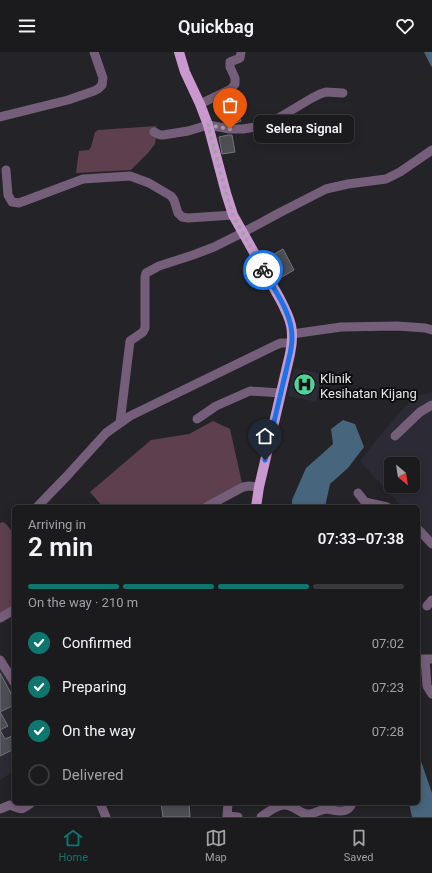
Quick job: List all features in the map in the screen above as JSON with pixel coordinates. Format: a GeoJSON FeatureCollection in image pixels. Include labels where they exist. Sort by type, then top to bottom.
{"type":"FeatureCollection","features":[{"type":"Feature","properties":{"kind":"main road"},"geometry":{"type":"LineString","coordinates":[[179,52],[185,72],[208,125],[233,215],[287,313],[292,335],[256,505]]}},
{"type":"Feature","properties":{"kind":"street"},"geometry":{"type":"LineString","coordinates":[[0,117],[94,92],[102,85],[103,78],[94,52]]}},
{"type":"Feature","properties":{"kind":"street"},"geometry":{"type":"LineString","coordinates":[[200,104],[231,89],[235,84],[235,78],[230,67],[230,62],[240,58],[241,52]]}},
{"type":"Feature","properties":{"kind":"street"},"geometry":{"type":"LineString","coordinates":[[154,132],[163,135],[188,131],[208,125],[230,129],[243,129],[261,126],[275,120],[320,94],[326,92],[343,93]]}},
{"type":"Feature","properties":{"kind":"street"},"geometry":{"type":"LineString","coordinates":[[120,423],[130,341],[143,332],[146,328],[144,277],[146,273],[159,266],[214,247],[326,189],[348,184],[386,179],[400,172],[432,150]]}},
{"type":"Feature","properties":{"kind":"street"},"geometry":{"type":"LineString","coordinates":[[6,170],[8,195],[12,202],[19,203],[83,179],[130,176],[149,183],[171,196],[174,200],[178,213],[182,217],[188,218],[233,215]]}},
{"type":"Feature","properties":{"kind":"street"},"geometry":{"type":"LineString","coordinates":[[39,505],[106,433],[130,416],[281,343],[292,335],[341,327],[397,326],[432,330]]}},
{"type":"Feature","properties":{"kind":"street"},"geometry":{"type":"LineString","coordinates":[[197,419],[216,406],[250,391],[281,393]]}},
{"type":"Feature","properties":{"kind":"street"},"geometry":{"type":"LineString","coordinates":[[395,436],[420,412],[432,406]]}},
{"type":"Feature","properties":{"kind":"street"},"geometry":{"type":"LineString","coordinates":[[210,505],[243,487],[259,487]]}},
{"type":"Feature","properties":{"kind":"street"},"geometry":{"type":"LineString","coordinates":[[358,493],[366,502],[379,505]]}},
{"type":"Feature","properties":{"kind":"street"},"geometry":{"type":"LineString","coordinates":[[420,531],[432,544]]}},
{"type":"Feature","properties":{"kind":"street"},"geometry":{"type":"LineString","coordinates":[[0,618],[12,611]]}},
{"type":"Feature","properties":{"kind":"street"},"geometry":{"type":"LineString","coordinates":[[425,659],[427,686],[432,694]]}},
{"type":"Feature","properties":{"kind":"street"},"geometry":{"type":"LineString","coordinates":[[0,660],[12,679]]}},
{"type":"Feature","properties":{"kind":"street"},"geometry":{"type":"LineString","coordinates":[[0,809],[8,806],[22,809],[28,805]]}},
{"type":"Feature","properties":{"kind":"street"},"geometry":{"type":"LineString","coordinates":[[101,805],[106,817]]}},
{"type":"Feature","properties":{"kind":"street"},"geometry":{"type":"LineString","coordinates":[[228,805],[227,816],[238,817]]}},
{"type":"Feature","properties":{"kind":"street"},"geometry":{"type":"LineString","coordinates":[[261,817],[276,807],[282,805],[291,806],[306,814],[310,814],[323,809],[340,811],[346,810],[352,805]]}},
{"type":"Feature","properties":{"kind":"shaded area"},"geometry":{"type":"Polygon","coordinates":[[[156,126],[157,133],[155,144],[131,170],[76,173],[79,151],[89,150],[95,132],[98,130],[156,126]]]}},
{"type":"Feature","properties":{"kind":"shaded area","name":"Klinik Kesihatan Kijang"},"geometry":{"type":"Polygon","coordinates":[[[294,368],[322,374],[316,402],[288,396],[294,368]]]}},
{"type":"Feature","properties":{"kind":"shaded area"},"geometry":{"type":"Polygon","coordinates":[[[432,392],[432,539],[420,526],[420,505],[400,505],[389,493],[420,493],[420,457],[384,457],[384,487],[360,461],[385,429],[414,397],[432,392]]]}},
{"type":"Feature","properties":{"kind":"shaded area"},"geometry":{"type":"Polygon","coordinates":[[[213,421],[230,429],[242,483],[201,505],[101,505],[90,492],[151,440],[189,434],[213,421]]]}},
{"type":"Feature","properties":{"kind":"shaded area"},"geometry":{"type":"Polygon","coordinates":[[[3,522],[6,524],[12,532],[12,609],[0,616],[0,523],[3,522]]]}},
{"type":"Feature","properties":{"kind":"shaded area"},"geometry":{"type":"Polygon","coordinates":[[[0,666],[12,685],[12,772],[0,780],[0,666]]]}},
{"type":"Feature","properties":{"kind":"water"},"geometry":{"type":"Polygon","coordinates":[[[424,52],[432,52],[432,67],[431,66],[424,52]]]}},
{"type":"Feature","properties":{"kind":"water"},"geometry":{"type":"Polygon","coordinates":[[[343,420],[355,424],[364,447],[348,468],[330,484],[325,505],[292,505],[292,500],[306,468],[333,444],[331,429],[343,420]]]}},
{"type":"Feature","properties":{"kind":"water"},"geometry":{"type":"Polygon","coordinates":[[[420,760],[432,793],[432,817],[412,817],[409,805],[420,805],[420,760]]]}},
{"type":"Feature","properties":{"kind":"building"},"geometry":{"type":"Polygon","coordinates":[[[231,96],[238,110],[236,111],[241,121],[236,123],[228,123],[226,118],[224,119],[219,107],[221,106],[219,101],[231,96]]]}},
{"type":"Feature","properties":{"kind":"building"},"geometry":{"type":"Polygon","coordinates":[[[232,135],[235,152],[222,154],[219,137],[232,135]]]}},
{"type":"Feature","properties":{"kind":"building"},"geometry":{"type":"Polygon","coordinates":[[[283,249],[294,270],[282,277],[271,256],[283,249]]]}},
{"type":"Feature","properties":{"kind":"building"},"geometry":{"type":"Polygon","coordinates":[[[0,673],[12,695],[12,706],[0,712],[0,673]]]}},
{"type":"Feature","properties":{"kind":"building"},"geometry":{"type":"Polygon","coordinates":[[[0,712],[8,726],[0,730],[0,712]]]}},
{"type":"Feature","properties":{"kind":"building"},"geometry":{"type":"Polygon","coordinates":[[[0,730],[5,739],[12,736],[12,750],[0,756],[0,730]]]}},
{"type":"Feature","properties":{"kind":"building"},"geometry":{"type":"Polygon","coordinates":[[[161,805],[189,805],[190,817],[163,817],[161,805]]]}},
{"type":"Feature","properties":{"kind":"way so far"},"geometry":{"type":"LineString","coordinates":[[230,129],[208,125],[233,215],[263,270]]}},
{"type":"Feature","properties":{"kind":"place","name":"Selera Signal"},"geometry":{"type":"Point","coordinates":[230,129]}},
{"type":"Feature","properties":{"kind":"place","name":"Klinik Kesihatan Kijang"},"geometry":{"type":"Point","coordinates":[305,385]}},
{"type":"Feature","properties":{"kind":"route"},"geometry":{"type":"LineString","coordinates":[[263,270],[280,299],[292,328],[290,354],[265,460]]}}]}
